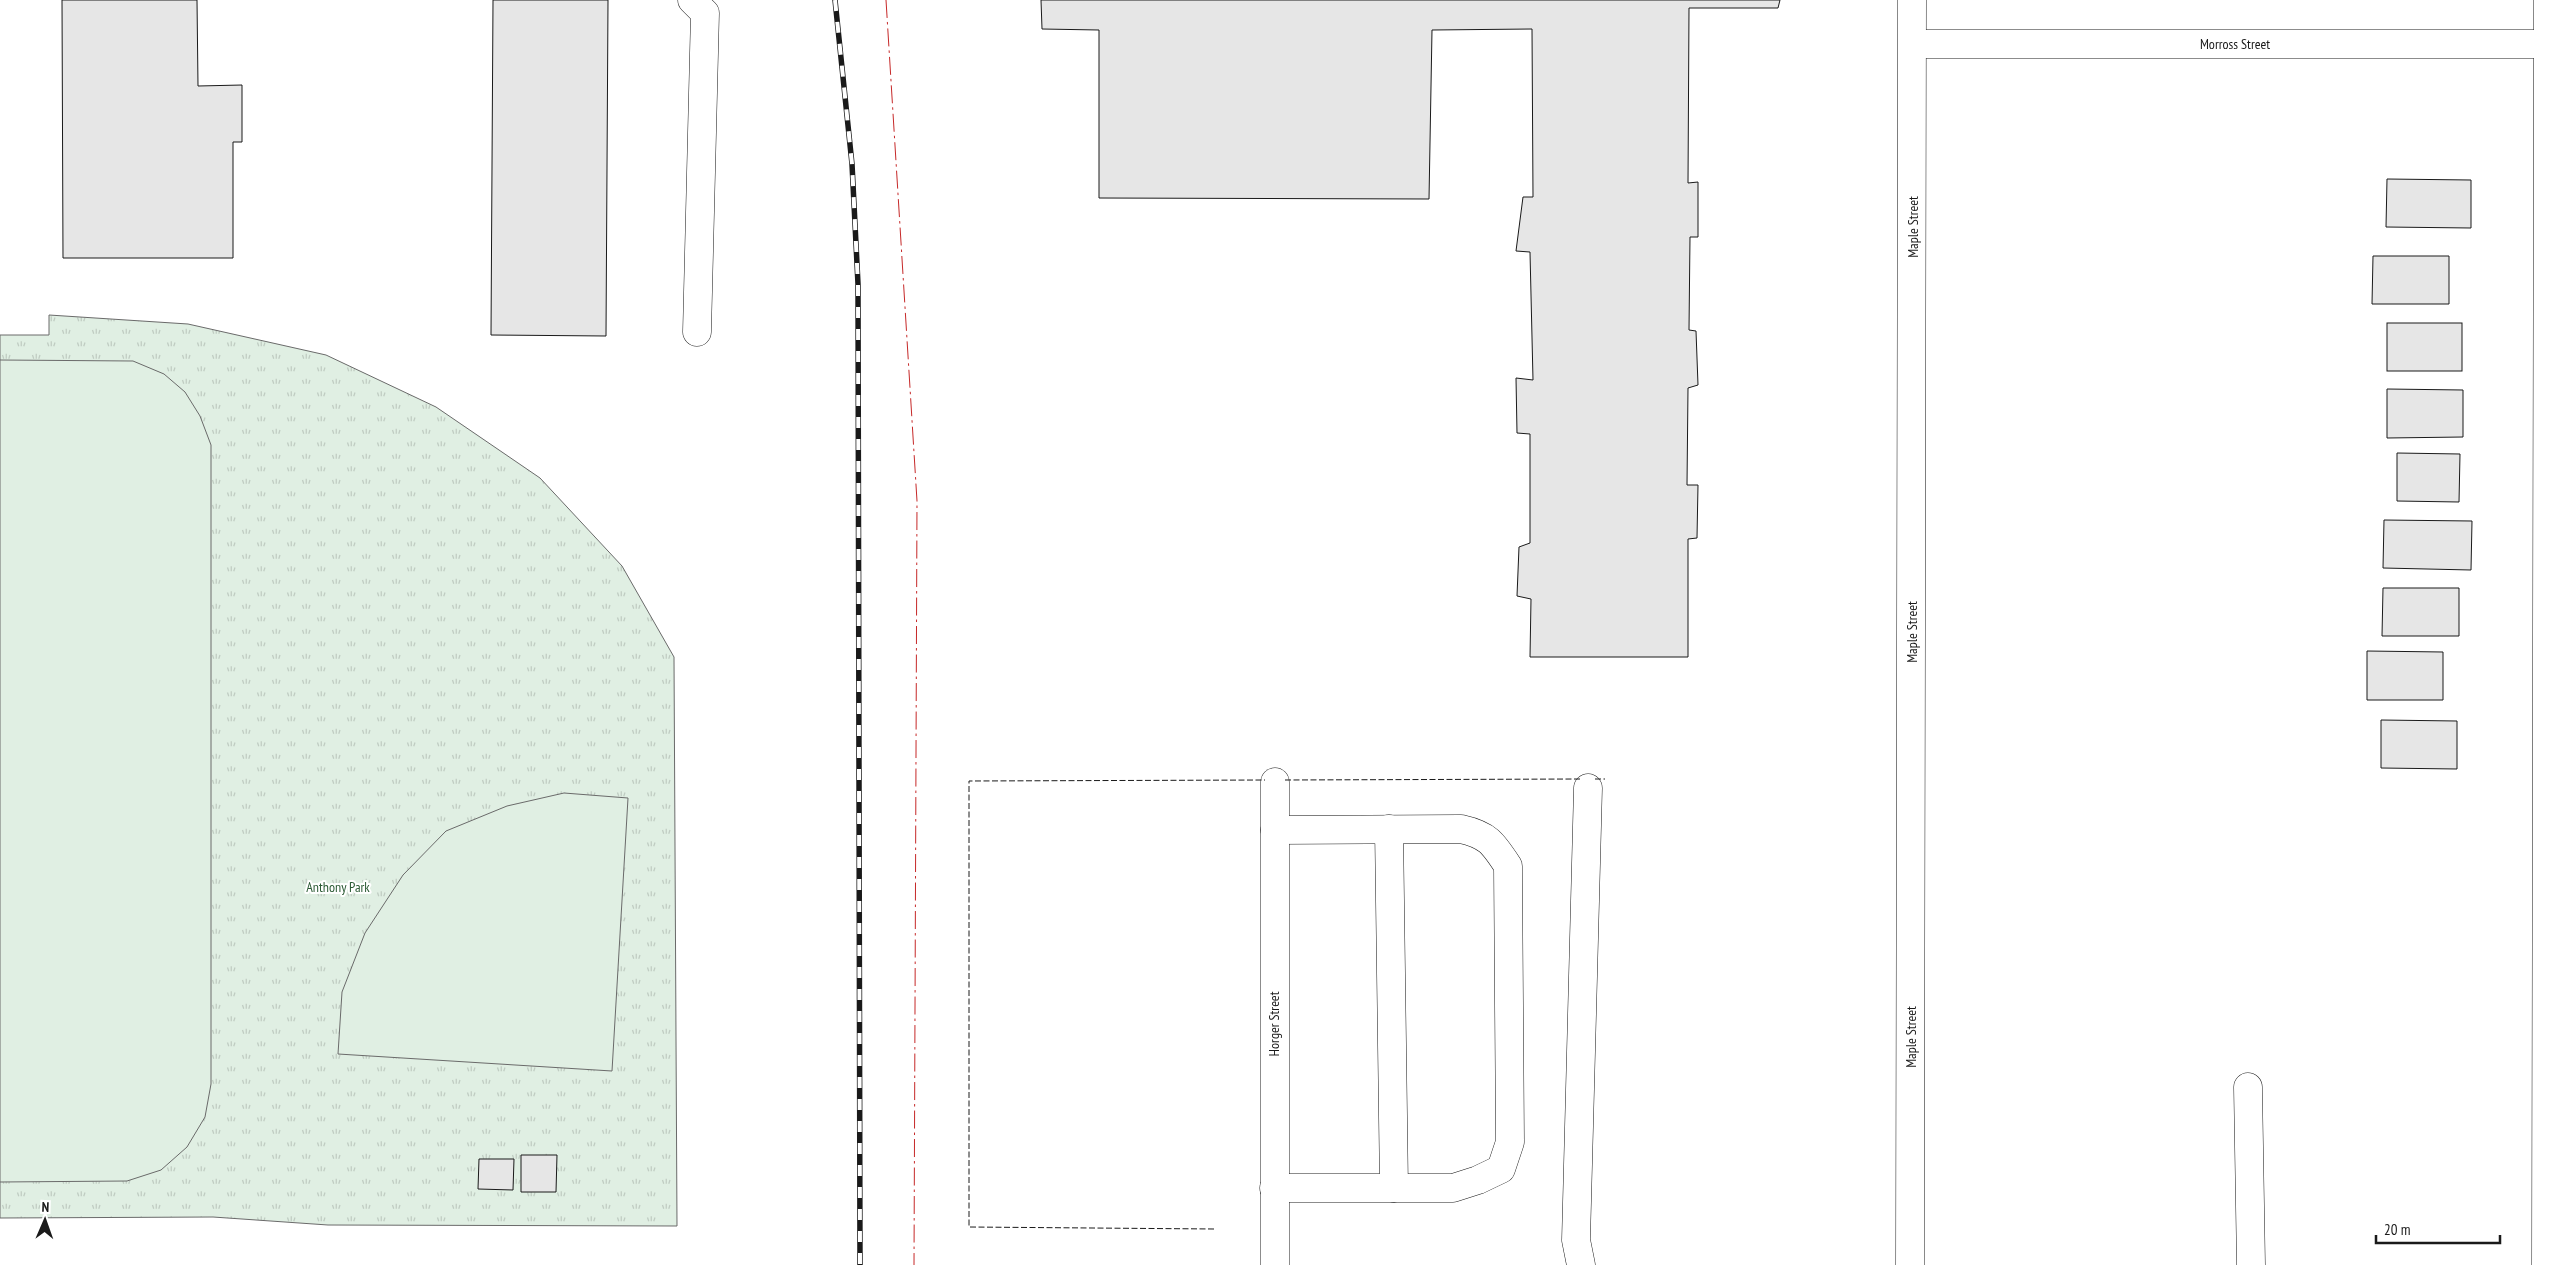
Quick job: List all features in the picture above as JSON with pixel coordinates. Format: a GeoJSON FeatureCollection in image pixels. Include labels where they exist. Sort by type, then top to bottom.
{"type":"FeatureCollection","features":[{"type":"Feature","properties":{"kind":"street"},"geometry":{"type":"LineString","coordinates":[[692,0],[704,13],[698,332]]}},
{"type":"Feature","properties":{"kind":"street","name":"Maple Street"},"geometry":{"type":"LineString","coordinates":[[1910,1265],[1912,0]]}},
{"type":"Feature","properties":{"kind":"street"},"geometry":{"type":"LineString","coordinates":[[2546,1265],[2552,44],[2548,0]]}},
{"type":"Feature","properties":{"kind":"street","name":"Morross Street"},"geometry":{"type":"LineString","coordinates":[[1913,44],[2552,44]]}},
{"type":"Feature","properties":{"kind":"street","name":"Horger Street"},"geometry":{"type":"LineString","coordinates":[[1274,1265],[1275,782]]}},
{"type":"Feature","properties":{"kind":"street"},"geometry":{"type":"LineString","coordinates":[[1580,1265],[1576,1240],[1588,788]]}},
{"type":"Feature","properties":{"kind":"street"},"geometry":{"type":"LineString","coordinates":[[1389,829],[1394,1188]]}},
{"type":"Feature","properties":{"kind":"street"},"geometry":{"type":"LineString","coordinates":[[1274,1188],[1453,1188],[1478,1180],[1501,1169],[1510,1142],[1508,866],[1497,849],[1481,834],[1461,829],[1275,830]]}},
{"type":"Feature","properties":{"kind":"street"},"geometry":{"type":"LineString","coordinates":[[2248,1087],[2251,1265]]}},
{"type":"Feature","properties":{"kind":"green space","name":"Anthony Park"},"geometry":{"type":"Polygon","coordinates":[[[49,315],[188,324],[326,355],[436,407],[540,478],[622,566],[674,657],[677,1226],[328,1225],[213,1217],[0,1218],[0,335],[49,335],[49,315]]]}},
{"type":"Feature","properties":{"kind":"green space"},"geometry":{"type":"Polygon","coordinates":[[[0,360],[133,361],[164,374],[185,392],[200,416],[211,445],[211,1084],[205,1117],[187,1147],[161,1170],[127,1181],[0,1182],[0,360]]]}},
{"type":"Feature","properties":{"kind":"green space"},"geometry":{"type":"Polygon","coordinates":[[[564,793],[628,798],[612,1071],[338,1054],[342,992],[365,933],[403,875],[446,831],[507,806],[564,793]]]}},
{"type":"Feature","properties":{"kind":"building"},"geometry":{"type":"Polygon","coordinates":[[[62,0],[197,0],[198,86],[242,85],[242,142],[233,142],[233,258],[63,258],[62,0]]]}},
{"type":"Feature","properties":{"kind":"building"},"geometry":{"type":"Polygon","coordinates":[[[493,0],[608,0],[606,336],[491,335],[493,0]]]}},
{"type":"Feature","properties":{"kind":"building"},"geometry":{"type":"Polygon","coordinates":[[[1041,0],[1780,0],[1778,8],[1689,8],[1688,183],[1698,182],[1698,237],[1690,237],[1689,330],[1696,331],[1698,385],[1688,388],[1687,485],[1698,485],[1697,538],[1688,539],[1688,657],[1530,657],[1531,599],[1517,596],[1519,547],[1530,543],[1530,434],[1517,433],[1516,378],[1533,380],[1530,252],[1516,251],[1523,197],[1533,197],[1532,29],[1432,30],[1429,199],[1099,198],[1099,30],[1042,29],[1041,0]]]}},
{"type":"Feature","properties":{"kind":"building"},"geometry":{"type":"Polygon","coordinates":[[[2387,179],[2471,180],[2471,228],[2386,227],[2387,179]]]}},
{"type":"Feature","properties":{"kind":"building"},"geometry":{"type":"Polygon","coordinates":[[[2373,256],[2449,256],[2449,304],[2372,304],[2373,256]]]}},
{"type":"Feature","properties":{"kind":"building"},"geometry":{"type":"Polygon","coordinates":[[[2387,323],[2462,323],[2462,371],[2387,371],[2387,323]]]}},
{"type":"Feature","properties":{"kind":"building"},"geometry":{"type":"Polygon","coordinates":[[[2387,389],[2463,390],[2463,437],[2387,438],[2387,389]]]}},
{"type":"Feature","properties":{"kind":"building"},"geometry":{"type":"Polygon","coordinates":[[[2397,453],[2460,454],[2459,502],[2397,501],[2397,453]]]}},
{"type":"Feature","properties":{"kind":"building"},"geometry":{"type":"Polygon","coordinates":[[[2384,520],[2472,521],[2471,570],[2383,568],[2384,520]]]}},
{"type":"Feature","properties":{"kind":"building"},"geometry":{"type":"Polygon","coordinates":[[[2383,588],[2459,588],[2459,636],[2382,636],[2383,588]]]}},
{"type":"Feature","properties":{"kind":"building"},"geometry":{"type":"Polygon","coordinates":[[[2367,651],[2443,652],[2443,700],[2367,700],[2367,651]]]}},
{"type":"Feature","properties":{"kind":"building"},"geometry":{"type":"Polygon","coordinates":[[[2381,720],[2457,721],[2457,769],[2381,768],[2381,720]]]}},
{"type":"Feature","properties":{"kind":"building"},"geometry":{"type":"Polygon","coordinates":[[[521,1155],[557,1155],[556,1192],[521,1192],[521,1155]]]}},
{"type":"Feature","properties":{"kind":"building"},"geometry":{"type":"Polygon","coordinates":[[[479,1159],[514,1159],[513,1190],[478,1189],[479,1159]]]}},
{"type":"Feature","properties":{"kind":"railway"},"geometry":{"type":"LineString","coordinates":[[835,0],[852,164],[858,284],[860,1265]]}},
{"type":"Feature","properties":{"kind":"fence"},"geometry":{"type":"LineString","coordinates":[[1285,780],[1580,779]]}},
{"type":"Feature","properties":{"kind":"fence"},"geometry":{"type":"LineString","coordinates":[[1595,779],[1605,779]]}},
{"type":"Feature","properties":{"kind":"fence"},"geometry":{"type":"LineString","coordinates":[[1214,1229],[969,1227],[969,781],[1265,780]]}},
{"type":"Feature","properties":{"kind":"power"},"geometry":{"type":"LineString","coordinates":[[886,0],[917,501],[914,1265]]}}]}
